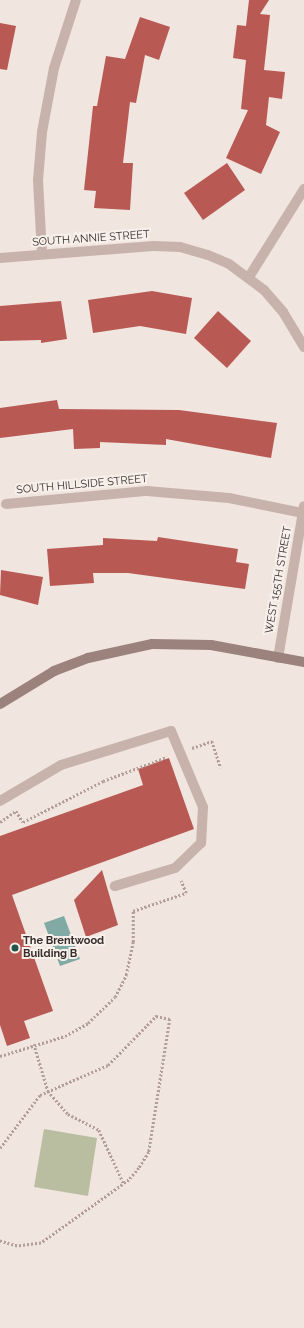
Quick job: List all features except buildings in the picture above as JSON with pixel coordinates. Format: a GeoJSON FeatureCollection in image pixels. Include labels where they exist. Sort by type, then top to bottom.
{"type":"FeatureCollection","features":[{"type":"Feature","properties":{"kind":"street"},"geometry":{"type":"LineString","coordinates":[[42,254],[38,180],[42,132],[54,68],[76,0]]}},
{"type":"Feature","properties":{"kind":"street"},"geometry":{"type":"LineString","coordinates":[[304,189],[249,277],[283,312],[304,347]]}},
{"type":"Feature","properties":{"kind":"street","name":"SOUTH ANNIE STREET"},"geometry":{"type":"LineString","coordinates":[[0,258],[120,247],[180,248],[216,258],[249,277]]}},
{"type":"Feature","properties":{"kind":"street","name":"SOUTH HILLSIDE STREET"},"geometry":{"type":"LineString","coordinates":[[6,504],[147,491],[229,498],[303,510]]}},
{"type":"Feature","properties":{"kind":"street","name":"WEST 155TH STREET"},"geometry":{"type":"LineString","coordinates":[[278,658],[303,510]]}},
{"type":"Feature","properties":{"kind":"street"},"geometry":{"type":"LineString","coordinates":[[0,704],[54,671],[88,658],[152,644],[211,645],[304,662]]}},
{"type":"Feature","properties":{"kind":"street"},"geometry":{"type":"LineString","coordinates":[[0,801],[61,764],[152,734],[171,731],[203,807],[201,843],[175,868],[115,886]]}},
{"type":"Feature","properties":{"kind":"path"},"geometry":{"type":"LineString","coordinates":[[0,822],[16,811],[23,822],[103,781],[212,741],[221,768]]}},
{"type":"Feature","properties":{"kind":"path"},"geometry":{"type":"LineString","coordinates":[[0,1056],[34,1044],[64,1036],[88,1023],[115,997],[126,974],[133,942],[133,911],[186,893],[175,868]]}},
{"type":"Feature","properties":{"kind":"path"},"geometry":{"type":"LineString","coordinates":[[0,1148],[35,1100],[48,1091],[108,1065],[156,1016],[170,1019],[149,1152],[139,1168],[124,1184],[41,1243],[17,1246],[0,1241]]}},
{"type":"Feature","properties":{"kind":"path"},"geometry":{"type":"LineString","coordinates":[[34,1044],[48,1091],[68,1114],[99,1130],[124,1184]]}},
{"type":"Feature","properties":{"kind":"green space"},"geometry":{"type":"Polygon","coordinates":[[[44,1129],[97,1138],[88,1196],[34,1187],[44,1129]]]}},
{"type":"Feature","properties":{"kind":"water"},"geometry":{"type":"Polygon","coordinates":[[[64,916],[80,959],[60,966],[44,923],[64,916]]]}},
{"type":"Feature","properties":{"kind":"place","name":"The Brentwood Building B"},"geometry":{"type":"Point","coordinates":[15,948]}}]}
